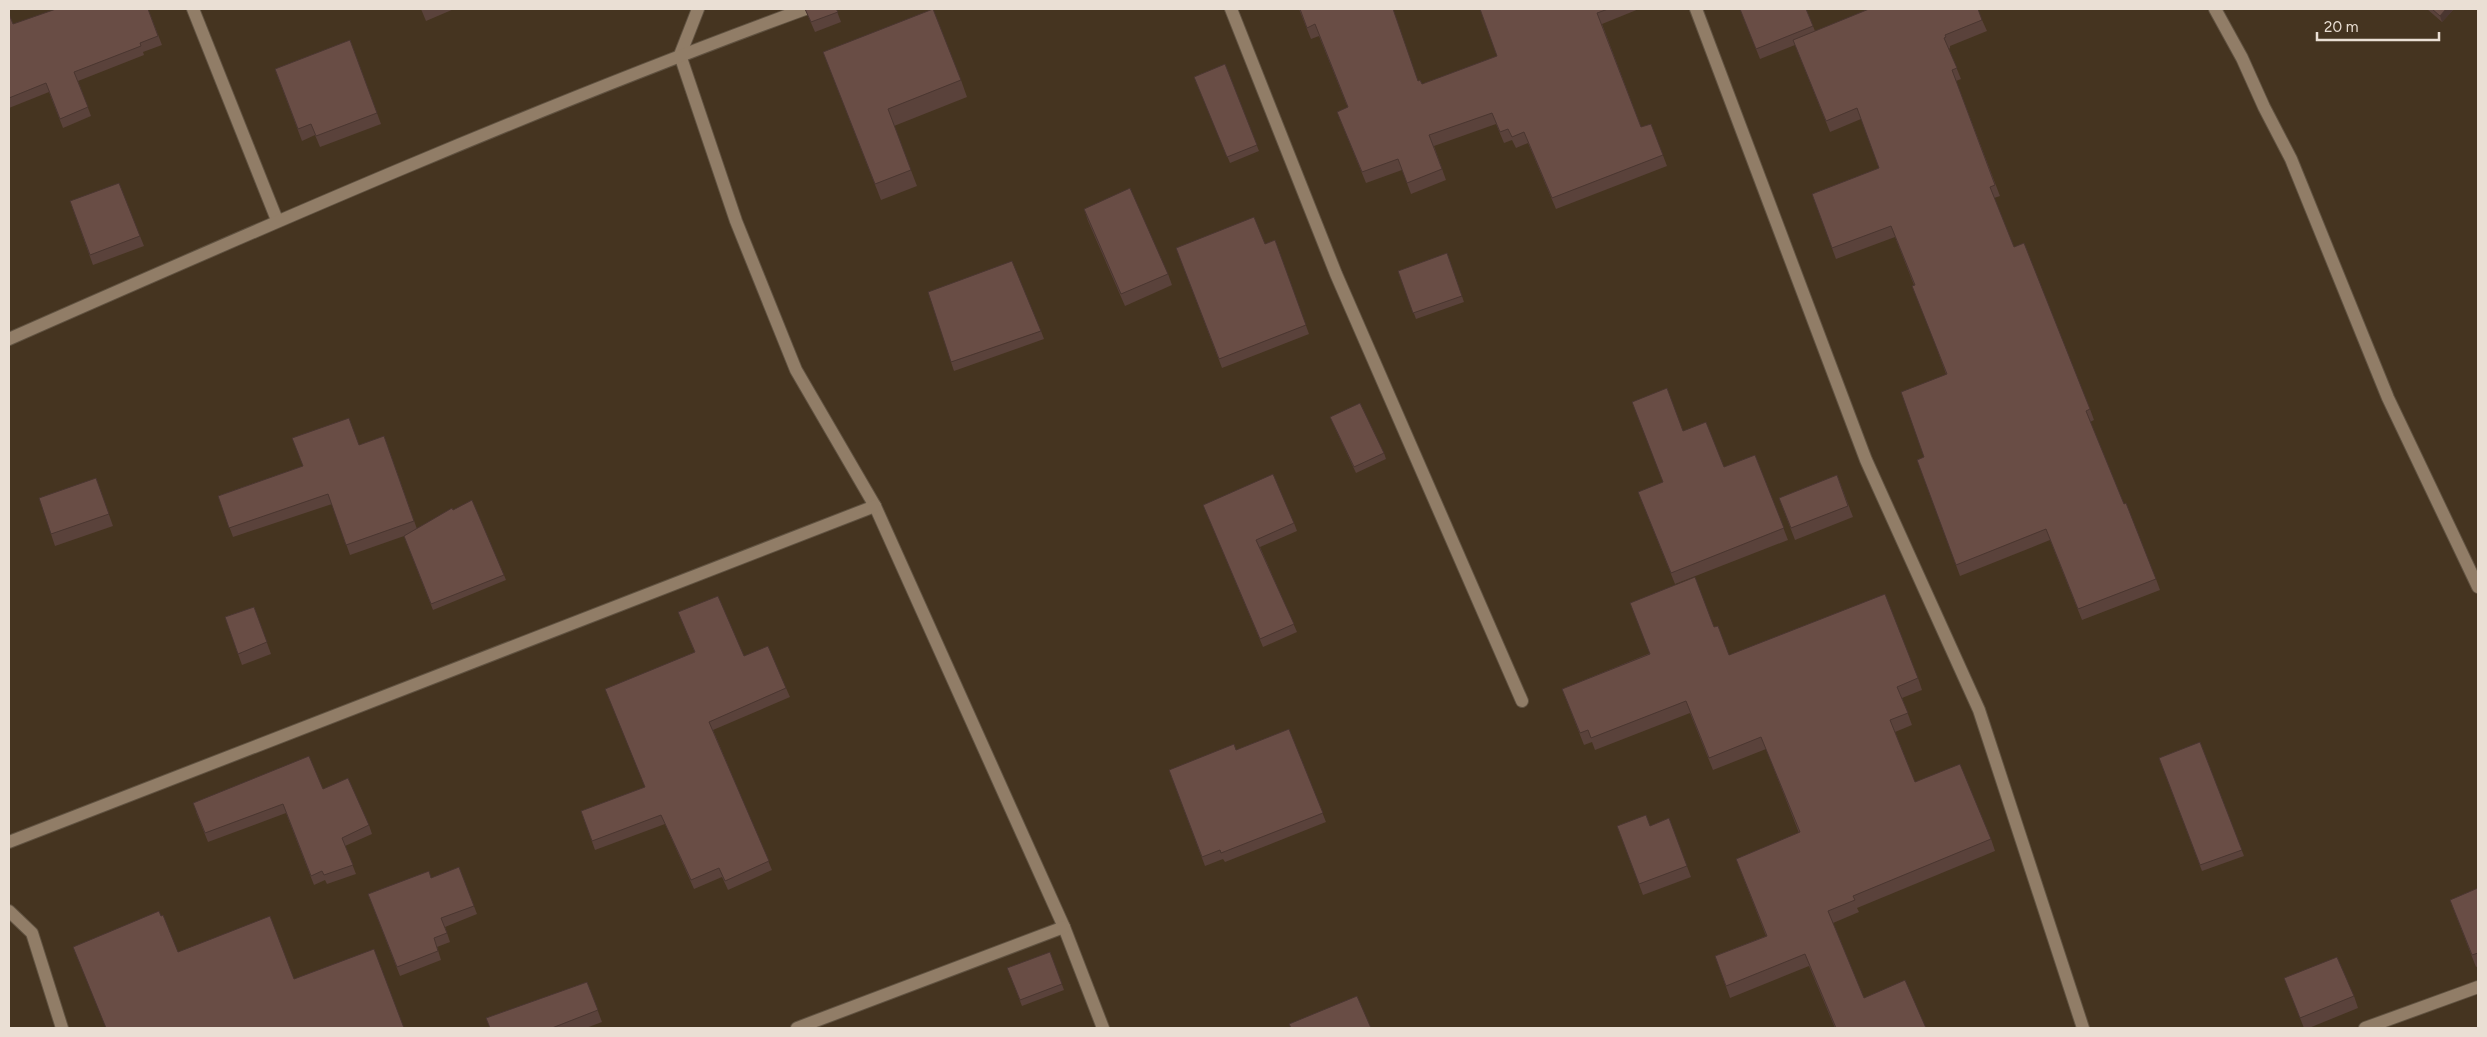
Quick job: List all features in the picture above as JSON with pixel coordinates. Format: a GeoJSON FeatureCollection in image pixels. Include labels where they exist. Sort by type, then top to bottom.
{"type":"FeatureCollection","features":[{"type":"Feature","properties":{"kind":"street"},"geometry":{"type":"LineString","coordinates":[[193,9],[277,220]]}},
{"type":"Feature","properties":{"kind":"street"},"geometry":{"type":"LineString","coordinates":[[698,9],[680,55],[736,221],[796,370],[876,506],[1064,927],[1103,1028]]}},
{"type":"Feature","properties":{"kind":"street"},"geometry":{"type":"LineString","coordinates":[[9,340],[277,220],[680,55],[805,9]]}},
{"type":"Feature","properties":{"kind":"street"},"geometry":{"type":"LineString","coordinates":[[1230,9],[1336,274],[1522,701]]}},
{"type":"Feature","properties":{"kind":"street"},"geometry":{"type":"LineString","coordinates":[[1696,9],[1866,460],[1979,710],[2083,1028]]}},
{"type":"Feature","properties":{"kind":"street"},"geometry":{"type":"LineString","coordinates":[[2214,9],[2242,58],[2291,160],[2388,398],[2478,586]]}},
{"type":"Feature","properties":{"kind":"street"},"geometry":{"type":"LineString","coordinates":[[9,842],[876,506]]}},
{"type":"Feature","properties":{"kind":"street"},"geometry":{"type":"LineString","coordinates":[[9,911],[32,933],[62,1028]]}},
{"type":"Feature","properties":{"kind":"street"},"geometry":{"type":"LineString","coordinates":[[797,1028],[1064,927]]}},
{"type":"Feature","properties":{"kind":"street"},"geometry":{"type":"LineString","coordinates":[[2365,1028],[2478,987]]}},
{"type":"Feature","properties":{"kind":"building"},"geometry":{"type":"Polygon","coordinates":[[[56,9],[148,9],[158,36],[140,43],[141,46],[74,72],[88,107],[60,119],[46,83],[9,98],[9,14],[13,24],[56,9]]]}},
{"type":"Feature","properties":{"kind":"building"},"geometry":{"type":"Polygon","coordinates":[[[805,9],[836,9],[838,12],[811,22],[805,9]]]}},
{"type":"Feature","properties":{"kind":"building"},"geometry":{"type":"Polygon","coordinates":[[[933,9],[961,80],[888,109],[911,170],[875,184],[823,52],[933,9]]]}},
{"type":"Feature","properties":{"kind":"building"},"geometry":{"type":"Polygon","coordinates":[[[1300,9],[1393,9],[1418,81],[1420,80],[1422,84],[1497,56],[1480,9],[1608,9],[1597,13],[1641,127],[1651,124],[1663,155],[1552,198],[1524,132],[1512,137],[1508,129],[1500,132],[1492,113],[1429,135],[1442,169],[1407,183],[1398,159],[1362,172],[1337,112],[1348,107],[1315,24],[1307,28],[1300,9]]]}},
{"type":"Feature","properties":{"kind":"building"},"geometry":{"type":"Polygon","coordinates":[[[1740,9],[1806,9],[1813,26],[1756,49],[1740,9]]]}},
{"type":"Feature","properties":{"kind":"building"},"geometry":{"type":"Polygon","coordinates":[[[1869,9],[1978,9],[1982,20],[1945,35],[1946,37],[1944,38],[1957,68],[1952,70],[1995,185],[1990,187],[2014,247],[2024,243],[2090,409],[2086,411],[2124,504],[2126,503],[2156,579],[2078,609],[2046,529],[1956,565],[1917,460],[1924,457],[1901,392],[1947,374],[1912,286],[1915,285],[1891,226],[1832,248],[1812,194],[1879,168],[1857,108],[1826,121],[1793,40],[1869,9]]]}},
{"type":"Feature","properties":{"kind":"building"},"geometry":{"type":"Polygon","coordinates":[[[2432,9],[2446,9],[2440,16],[2432,9]]]}},
{"type":"Feature","properties":{"kind":"building"},"geometry":{"type":"Polygon","coordinates":[[[350,40],[377,113],[316,136],[311,124],[298,129],[275,69],[350,40]]]}},
{"type":"Feature","properties":{"kind":"building"},"geometry":{"type":"Polygon","coordinates":[[[1225,64],[1257,145],[1227,157],[1194,77],[1225,64]]]}},
{"type":"Feature","properties":{"kind":"building"},"geometry":{"type":"Polygon","coordinates":[[[119,183],[140,236],[90,255],[70,201],[119,183]]]}},
{"type":"Feature","properties":{"kind":"building"},"geometry":{"type":"Polygon","coordinates":[[[1130,188],[1168,274],[1121,294],[1084,209],[1130,188]]]}},
{"type":"Feature","properties":{"kind":"building"},"geometry":{"type":"Polygon","coordinates":[[[1254,217],[1265,244],[1275,240],[1306,325],[1219,359],[1176,248],[1254,217]]]}},
{"type":"Feature","properties":{"kind":"building"},"geometry":{"type":"Polygon","coordinates":[[[1447,253],[1462,296],[1413,313],[1398,271],[1447,253]]]}},
{"type":"Feature","properties":{"kind":"building"},"geometry":{"type":"Polygon","coordinates":[[[1012,261],[1041,331],[951,362],[928,292],[1012,261]]]}},
{"type":"Feature","properties":{"kind":"building"},"geometry":{"type":"Polygon","coordinates":[[[1667,388],[1683,431],[1706,422],[1724,467],[1755,455],[1784,528],[1671,573],[1638,492],[1663,482],[1632,402],[1667,388]]]}},
{"type":"Feature","properties":{"kind":"building"},"geometry":{"type":"Polygon","coordinates":[[[1360,403],[1384,453],[1354,467],[1330,417],[1360,403]]]}},
{"type":"Feature","properties":{"kind":"building"},"geometry":{"type":"Polygon","coordinates":[[[349,418],[359,445],[384,436],[414,521],[346,545],[328,494],[229,528],[218,496],[303,466],[292,438],[349,418]]]}},
{"type":"Feature","properties":{"kind":"building"},"geometry":{"type":"Polygon","coordinates":[[[1273,474],[1294,523],[1256,540],[1294,624],[1260,639],[1203,505],[1273,474]]]}},
{"type":"Feature","properties":{"kind":"building"},"geometry":{"type":"Polygon","coordinates":[[[1837,475],[1848,506],[1791,528],[1779,498],[1837,475]]]}},
{"type":"Feature","properties":{"kind":"building"},"geometry":{"type":"Polygon","coordinates":[[[96,478],[109,514],[51,534],[39,498],[96,478]]]}},
{"type":"Feature","properties":{"kind":"building"},"geometry":{"type":"Polygon","coordinates":[[[472,500],[504,575],[431,604],[404,536],[452,508],[453,510],[472,500]]]}},
{"type":"Feature","properties":{"kind":"building"},"geometry":{"type":"Polygon","coordinates":[[[1695,577],[1714,627],[1718,626],[1729,655],[1885,594],[1918,678],[1897,687],[1908,713],[1890,720],[1915,782],[1960,764],[1991,839],[1853,896],[1855,900],[1828,911],[1864,998],[1905,980],[1926,1028],[1836,1028],[1805,954],[1726,986],[1715,956],[1767,936],[1736,859],[1800,832],[1761,737],[1709,758],[1686,701],[1591,738],[1588,730],[1580,733],[1562,689],[1650,654],[1630,603],[1695,577]]]}},
{"type":"Feature","properties":{"kind":"building"},"geometry":{"type":"Polygon","coordinates":[[[718,596],[744,656],[768,646],[786,688],[709,722],[769,861],[725,881],[719,868],[691,880],[661,815],[592,841],[581,811],[645,787],[605,689],[695,652],[678,612],[718,596]]]}},
{"type":"Feature","properties":{"kind":"building"},"geometry":{"type":"Polygon","coordinates":[[[254,607],[267,642],[238,654],[225,617],[254,607]]]}},
{"type":"Feature","properties":{"kind":"building"},"geometry":{"type":"Polygon","coordinates":[[[1289,729],[1323,813],[1221,853],[1220,850],[1202,857],[1169,770],[1234,744],[1236,750],[1289,729]]]}},
{"type":"Feature","properties":{"kind":"building"},"geometry":{"type":"Polygon","coordinates":[[[2200,742],[2242,850],[2200,865],[2159,758],[2200,742]]]}},
{"type":"Feature","properties":{"kind":"building"},"geometry":{"type":"Polygon","coordinates":[[[309,756],[323,789],[348,778],[369,825],[342,838],[353,865],[324,875],[322,871],[311,876],[283,804],[205,833],[193,803],[309,756]]]}},
{"type":"Feature","properties":{"kind":"building"},"geometry":{"type":"Polygon","coordinates":[[[1646,815],[1650,826],[1669,818],[1687,866],[1639,884],[1617,826],[1646,815]]]}},
{"type":"Feature","properties":{"kind":"building"},"geometry":{"type":"Polygon","coordinates":[[[459,867],[474,906],[441,918],[447,933],[434,938],[438,951],[397,967],[368,894],[429,871],[431,878],[459,867]]]}},
{"type":"Feature","properties":{"kind":"building"},"geometry":{"type":"Polygon","coordinates":[[[2478,888],[2478,953],[2472,955],[2450,900],[2478,888]]]}},
{"type":"Feature","properties":{"kind":"building"},"geometry":{"type":"Polygon","coordinates":[[[159,911],[161,916],[163,915],[178,952],[270,916],[294,979],[374,949],[404,1028],[106,1028],[73,947],[159,911]]]}},
{"type":"Feature","properties":{"kind":"building"},"geometry":{"type":"Polygon","coordinates":[[[1050,952],[1062,984],[1020,1000],[1007,968],[1050,952]]]}},
{"type":"Feature","properties":{"kind":"building"},"geometry":{"type":"Polygon","coordinates":[[[2337,957],[2354,996],[2300,1018],[2284,978],[2337,957]]]}},
{"type":"Feature","properties":{"kind":"building"},"geometry":{"type":"Polygon","coordinates":[[[587,982],[598,1010],[552,1028],[490,1028],[486,1018],[587,982]]]}},
{"type":"Feature","properties":{"kind":"building"},"geometry":{"type":"Polygon","coordinates":[[[1357,996],[1371,1028],[1291,1028],[1289,1024],[1357,996]]]}}]}
